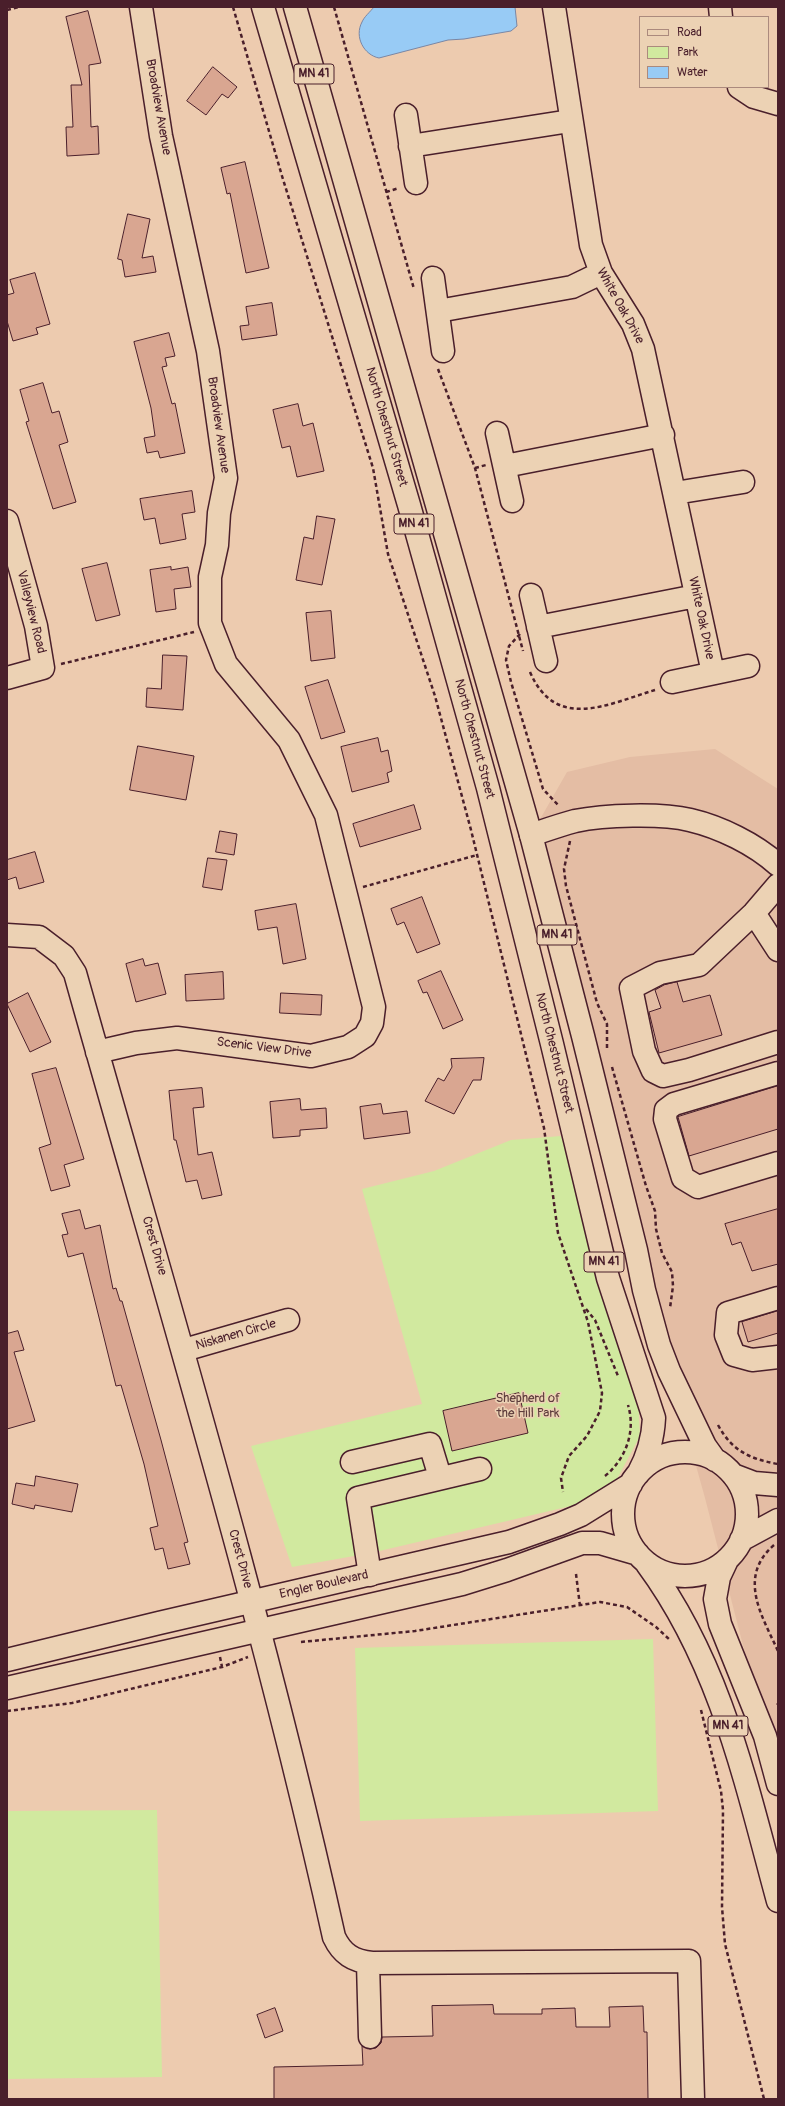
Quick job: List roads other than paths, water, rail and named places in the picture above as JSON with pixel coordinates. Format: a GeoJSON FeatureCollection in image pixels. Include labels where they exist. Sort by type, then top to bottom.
{"type":"FeatureCollection","features":[{"type":"Feature","properties":{"kind":"main road","name":"Broadview Avenue"},"geometry":{"type":"LineString","coordinates":[[142,7],[161,136],[208,351],[226,478],[219,513],[217,545],[210,576],[209,600],[212,628],[226,664],[289,740],[326,815],[338,860]]}},
{"type":"Feature","properties":{"kind":"main road","name":"North Chestnut Street"},"geometry":{"type":"LineString","coordinates":[[263,7],[409,505],[488,788],[554,1052],[608,1278],[654,1418],[654,1432],[647,1456],[634,1479]]}},
{"type":"Feature","properties":{"kind":"main road","name":"MN 41"},"geometry":{"type":"LineString","coordinates":[[295,7],[531,834],[584,1036],[636,1250],[644,1290],[659,1345],[675,1385],[705,1446],[715,1460],[733,1475],[744,1495],[746,1524],[741,1540],[726,1560],[719,1577],[715,1599],[720,1624],[765,1736],[778,1784]]}},
{"type":"Feature","properties":{"kind":"main road","name":"White Oak Drive"},"geometry":{"type":"LineString","coordinates":[[554,7],[590,245],[601,273],[633,324],[643,349],[663,435],[713,673]]}},
{"type":"Feature","properties":{"kind":"main road"},"geometry":{"type":"LineString","coordinates":[[740,88],[754,97],[778,104]]}},
{"type":"Feature","properties":{"kind":"main road"},"geometry":{"type":"LineString","coordinates":[[406,115],[416,183]]}},
{"type":"Feature","properties":{"kind":"main road"},"geometry":{"type":"LineString","coordinates":[[410,146],[570,120]]}},
{"type":"Feature","properties":{"kind":"main road"},"geometry":{"type":"LineString","coordinates":[[438,311],[572,287],[601,273]]}},
{"type":"Feature","properties":{"kind":"main road"},"geometry":{"type":"LineString","coordinates":[[434,278],[438,311],[440,359]]}},
{"type":"Feature","properties":{"kind":"main road"},"geometry":{"type":"LineString","coordinates":[[497,433],[512,501]]}},
{"type":"Feature","properties":{"kind":"main road"},"geometry":{"type":"LineString","coordinates":[[505,466],[663,435]]}},
{"type":"Feature","properties":{"kind":"main road"},"geometry":{"type":"LineString","coordinates":[[675,493],[743,482]]}},
{"type":"Feature","properties":{"kind":"main road","name":"Valleyview Road"},"geometry":{"type":"LineString","coordinates":[[7,521],[36,626],[43,668],[7,678]]}},
{"type":"Feature","properties":{"kind":"main road"},"geometry":{"type":"LineString","coordinates":[[531,595],[538,627],[537,665]]}},
{"type":"Feature","properties":{"kind":"main road"},"geometry":{"type":"LineString","coordinates":[[538,627],[696,596]]}},
{"type":"Feature","properties":{"kind":"main road"},"geometry":{"type":"LineString","coordinates":[[672,682],[748,666]]}},
{"type":"Feature","properties":{"kind":"main road"},"geometry":{"type":"LineString","coordinates":[[531,834],[576,821],[613,817],[655,816],[690,820],[738,838],[767,856],[778,865]]}},
{"type":"Feature","properties":{"kind":"main road","name":"Scenic View Drive"},"geometry":{"type":"LineString","coordinates":[[97,1052],[136,1043],[177,1038],[311,1056],[348,1047],[364,1036],[372,1023],[374,1007],[338,860]]}},
{"type":"Feature","properties":{"kind":"main road"},"geometry":{"type":"LineString","coordinates":[[778,885],[754,913],[699,966],[660,973],[631,988],[644,1051],[653,1071],[663,1076],[690,1070],[778,1042]]}},
{"type":"Feature","properties":{"kind":"main road"},"geometry":{"type":"LineString","coordinates":[[754,913],[778,950]]}},
{"type":"Feature","properties":{"kind":"main road","name":"Crest Drive"},"geometry":{"type":"LineString","coordinates":[[7,935],[39,937],[64,956],[75,973],[184,1350],[252,1602],[317,1858],[334,1937],[344,1953],[360,1962],[368,1963],[689,1961],[693,2099]]}},
{"type":"Feature","properties":{"kind":"main road"},"geometry":{"type":"LineString","coordinates":[[778,1073],[674,1104],[666,1110],[665,1119],[682,1178],[698,1187],[778,1163]]}},
{"type":"Feature","properties":{"kind":"main road"},"geometry":{"type":"LineString","coordinates":[[778,1298],[728,1312],[726,1335],[734,1355],[752,1360],[778,1357]]}},
{"type":"Feature","properties":{"kind":"main road","name":"Niskanen Circle"},"geometry":{"type":"LineString","coordinates":[[184,1350],[288,1320]]}},
{"type":"Feature","properties":{"kind":"main road"},"geometry":{"type":"LineString","coordinates":[[352,1462],[430,1444],[440,1477]]}},
{"type":"Feature","properties":{"kind":"main road","name":"MN 41"},"geometry":{"type":"LineString","coordinates":[[715,1460],[692,1453],[668,1455],[652,1462],[634,1479],[623,1508],[623,1520],[626,1532],[642,1558],[662,1583],[690,1631],[704,1662],[735,1744],[778,1901]]}},
{"type":"Feature","properties":{"kind":"main road"},"geometry":{"type":"LineString","coordinates":[[370,1575],[358,1498],[440,1477],[480,1469]]}},
{"type":"Feature","properties":{"kind":"main road"},"geometry":{"type":"LineString","coordinates":[[733,1475],[754,1483],[778,1485]]}},
{"type":"Feature","properties":{"kind":"main road","name":"Engler Boulevard"},"geometry":{"type":"LineString","coordinates":[[7,1660],[509,1542],[581,1515],[634,1479]]}},
{"type":"Feature","properties":{"kind":"main road"},"geometry":{"type":"LineString","coordinates":[[741,1540],[778,1520]]}},
{"type":"Feature","properties":{"kind":"main road"},"geometry":{"type":"LineString","coordinates":[[7,1688],[216,1641],[261,1641],[462,1584],[507,1570],[582,1543],[600,1543],[642,1558]]}},
{"type":"Feature","properties":{"kind":"main road","name":"MN 41"},"geometry":{"type":"LineString","coordinates":[[642,1558],[669,1574],[681,1576],[705,1572],[726,1560]]}},
{"type":"Feature","properties":{"kind":"main road"},"geometry":{"type":"LineString","coordinates":[[368,1963],[370,2037]]}},
{"type":"Feature","properties":{"kind":"water"},"geometry":{"type":"Polygon","coordinates":[[[374,7],[515,7],[517,26],[511,31],[464,39],[448,40],[379,58],[369,53],[365,49],[359,34],[363,20],[374,7]]]}},
{"type":"Feature","properties":{"kind":"park label","name":"Shepherd of the Hill Park"},"geometry":{"type":"Point","coordinates":[528,1406]}}]}
